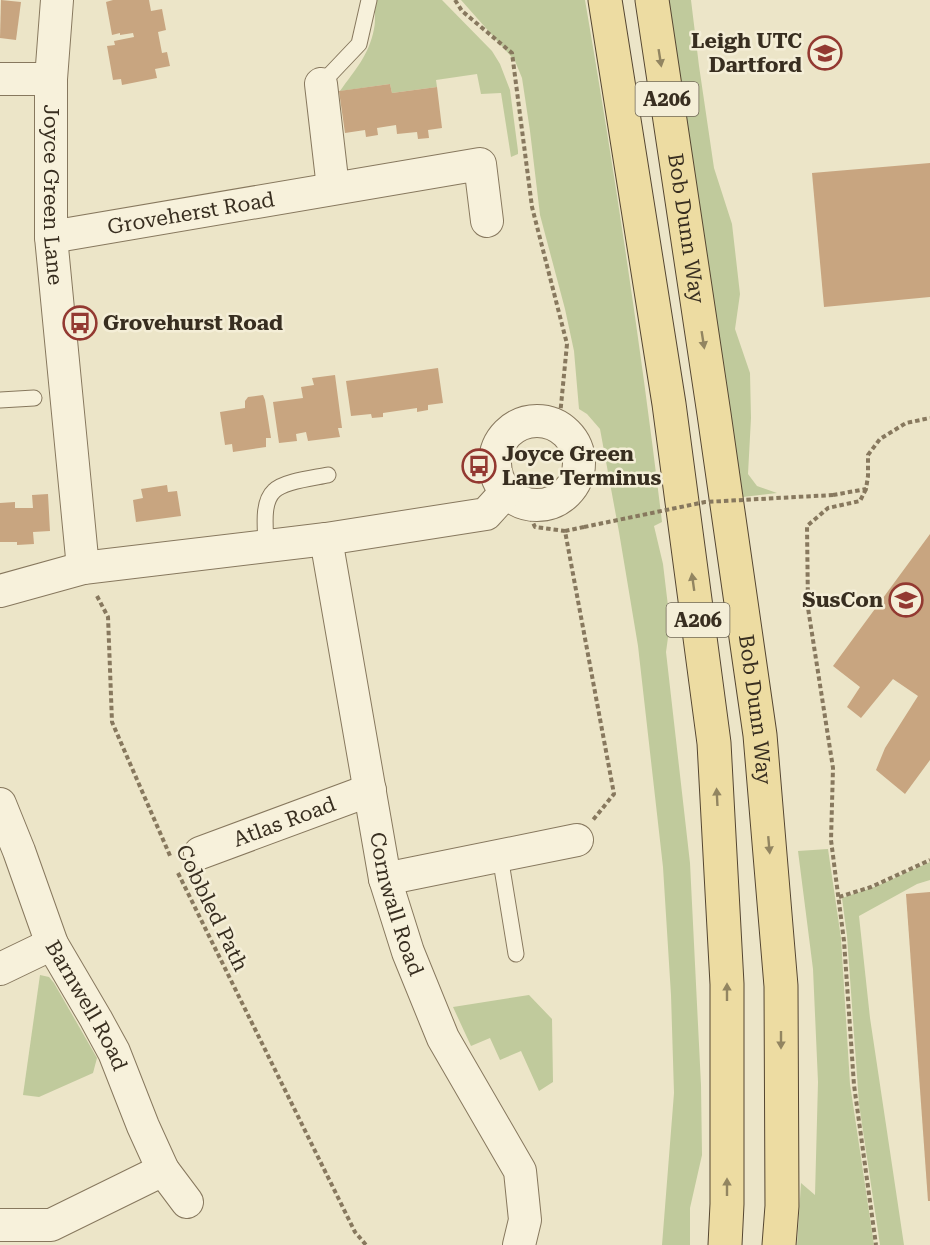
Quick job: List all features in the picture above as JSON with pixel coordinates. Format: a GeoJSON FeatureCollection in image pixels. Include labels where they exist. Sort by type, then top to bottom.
{"type":"FeatureCollection","features":[{"type":"Feature","properties":{"kind":"main road","name":"Bob Dunn Way"},"geometry":{"type":"LineString","coordinates":[[605,0],[669,404],[714,743],[727,984],[727,1204],[724,1245]]}},
{"type":"Feature","properties":{"kind":"main road","name":"Bob Dunn Way"},"geometry":{"type":"LineString","coordinates":[[652,0],[760,735],[781,986],[782,1206],[778,1245]]}},
{"type":"Feature","properties":{"kind":"street","name":"Joyce Green Lane"},"geometry":{"type":"LineString","coordinates":[[57,0],[51,79],[51,237],[83,568]]}},
{"type":"Feature","properties":{"kind":"street"},"geometry":{"type":"LineString","coordinates":[[0,79],[51,79]]}},
{"type":"Feature","properties":{"kind":"street"},"geometry":{"type":"LineString","coordinates":[[321,84],[333,188]]}},
{"type":"Feature","properties":{"kind":"street","name":"Groveherst Road"},"geometry":{"type":"LineString","coordinates":[[51,237],[480,164],[487,221]]}},
{"type":"Feature","properties":{"kind":"street"},"geometry":{"type":"LineString","coordinates":[[537,420],[559,426],[570,435],[580,461],[572,488],[558,500],[544,505],[515,498],[498,479],[494,465],[499,443],[508,431],[523,422],[537,420]]}},
{"type":"Feature","properties":{"kind":"street"},"geometry":{"type":"LineString","coordinates":[[0,591],[83,568],[326,539],[486,514],[515,498]]}},
{"type":"Feature","properties":{"kind":"street","name":"Cornwall Road"},"geometry":{"type":"LineString","coordinates":[[326,539],[385,879],[408,952],[443,1038],[520,1171],[525,1220],[519,1245]]}},
{"type":"Feature","properties":{"kind":"street","name":"Atlas Road"},"geometry":{"type":"LineString","coordinates":[[200,853],[370,790]]}},
{"type":"Feature","properties":{"kind":"street","name":"Barnwell Road"},"geometry":{"type":"LineString","coordinates":[[0,804],[52,944],[114,1052],[163,1170],[187,1202]]}},
{"type":"Feature","properties":{"kind":"street"},"geometry":{"type":"LineString","coordinates":[[385,879],[576,840]]}},
{"type":"Feature","properties":{"kind":"street"},"geometry":{"type":"LineString","coordinates":[[0,969],[52,944]]}},
{"type":"Feature","properties":{"kind":"street"},"geometry":{"type":"LineString","coordinates":[[0,1226],[51,1225],[163,1170]]}},
{"type":"Feature","properties":{"kind":"lane"},"geometry":{"type":"LineString","coordinates":[[321,84],[358,44],[369,0]]}},
{"type":"Feature","properties":{"kind":"lane"},"geometry":{"type":"LineString","coordinates":[[0,400],[34,398]]}},
{"type":"Feature","properties":{"kind":"lane"},"geometry":{"type":"LineString","coordinates":[[266,546],[265,516],[267,502],[273,491],[284,485],[328,475]]}},
{"type":"Feature","properties":{"kind":"lane"},"geometry":{"type":"LineString","coordinates":[[500,856],[516,954]]}},
{"type":"Feature","properties":{"kind":"path"},"geometry":{"type":"LineString","coordinates":[[455,0],[462,11],[512,53],[532,207],[567,344],[559,426]]}},
{"type":"Feature","properties":{"kind":"path"},"geometry":{"type":"LineString","coordinates":[[876,1245],[854,1085],[844,941],[831,840],[833,768],[808,608],[807,526],[828,508],[860,501],[866,489],[868,455],[880,438],[906,423],[930,418]]}},
{"type":"Feature","properties":{"kind":"path"},"geometry":{"type":"LineString","coordinates":[[515,498],[535,528],[565,531],[705,502],[833,495],[866,489]]}},
{"type":"Feature","properties":{"kind":"path"},"geometry":{"type":"LineString","coordinates":[[565,531],[614,794],[576,840]]}},
{"type":"Feature","properties":{"kind":"path","name":"Cobbled Path"},"geometry":{"type":"LineString","coordinates":[[83,568],[108,617],[112,722],[175,866],[355,1232],[366,1245]]}},
{"type":"Feature","properties":{"kind":"path"},"geometry":{"type":"LineString","coordinates":[[839,897],[871,886],[930,860]]}},
{"type":"Feature","properties":{"kind":"green space"},"geometry":{"type":"Polygon","coordinates":[[[376,0],[442,0],[492,51],[500,64],[510,90],[518,154],[511,157],[501,93],[481,94],[477,74],[436,80],[437,87],[392,93],[390,84],[340,91],[369,47],[374,29],[376,0]]]}},
{"type":"Feature","properties":{"kind":"green space"},"geometry":{"type":"Polygon","coordinates":[[[461,0],[585,0],[627,261],[662,522],[654,526],[663,564],[670,623],[666,652],[690,863],[701,1085],[702,1155],[690,1208],[690,1245],[662,1245],[674,1093],[671,995],[663,867],[638,646],[619,532],[600,429],[587,414],[579,409],[574,351],[540,215],[522,78],[515,61],[461,0]]]}},
{"type":"Feature","properties":{"kind":"green space"},"geometry":{"type":"Polygon","coordinates":[[[669,0],[691,0],[714,168],[732,224],[740,294],[735,329],[750,373],[751,418],[748,474],[757,486],[777,493],[743,497],[669,0]]]}},
{"type":"Feature","properties":{"kind":"green space"},"geometry":{"type":"Polygon","coordinates":[[[828,849],[841,938],[850,1084],[874,1245],[797,1245],[801,1183],[815,1195],[818,1082],[813,969],[798,851],[828,849]]]}},
{"type":"Feature","properties":{"kind":"green space"},"geometry":{"type":"Polygon","coordinates":[[[930,862],[930,880],[917,884],[859,916],[870,1018],[904,1245],[880,1245],[859,1104],[847,936],[842,898],[877,886],[930,862]]]}},
{"type":"Feature","properties":{"kind":"green space"},"geometry":{"type":"Polygon","coordinates":[[[40,975],[49,977],[54,983],[97,1058],[93,1073],[39,1097],[23,1095],[40,975]]]}},
{"type":"Feature","properties":{"kind":"green space"},"geometry":{"type":"Polygon","coordinates":[[[529,995],[552,1019],[553,1082],[539,1091],[521,1051],[500,1060],[490,1038],[471,1046],[453,1007],[529,995]]]}},
{"type":"Feature","properties":{"kind":"building"},"geometry":{"type":"Polygon","coordinates":[[[1,0],[21,2],[16,40],[0,38],[1,0]]]}},
{"type":"Feature","properties":{"kind":"building"},"geometry":{"type":"Polygon","coordinates":[[[149,0],[151,11],[162,9],[166,30],[158,32],[162,53],[167,52],[170,66],[155,69],[157,78],[122,85],[121,79],[113,80],[107,46],[115,45],[114,41],[134,37],[133,33],[112,35],[106,2],[149,0]]]}},
{"type":"Feature","properties":{"kind":"building"},"geometry":{"type":"Polygon","coordinates":[[[390,84],[392,93],[437,87],[442,128],[428,130],[429,138],[418,139],[417,132],[397,134],[396,125],[377,128],[378,135],[366,137],[365,130],[345,133],[339,91],[390,84]]]}},
{"type":"Feature","properties":{"kind":"building"},"geometry":{"type":"Polygon","coordinates":[[[930,163],[930,297],[824,307],[812,173],[930,163]]]}},
{"type":"Feature","properties":{"kind":"building"},"geometry":{"type":"Polygon","coordinates":[[[438,368],[443,403],[428,405],[428,410],[417,412],[417,408],[383,413],[383,417],[372,418],[371,414],[351,416],[346,381],[438,368]]]}},
{"type":"Feature","properties":{"kind":"building"},"geometry":{"type":"Polygon","coordinates":[[[335,375],[342,428],[338,428],[340,437],[308,441],[306,432],[296,434],[297,441],[279,443],[273,402],[303,398],[301,387],[314,385],[312,378],[335,375]]]}},
{"type":"Feature","properties":{"kind":"building"},"geometry":{"type":"Polygon","coordinates":[[[263,395],[271,438],[266,438],[266,447],[233,452],[232,444],[225,445],[220,412],[245,408],[245,401],[248,397],[263,395]]]}},
{"type":"Feature","properties":{"kind":"building"},"geometry":{"type":"Polygon","coordinates":[[[167,485],[168,492],[177,491],[181,516],[136,522],[133,500],[143,498],[141,489],[167,485]]]}},
{"type":"Feature","properties":{"kind":"building"},"geometry":{"type":"Polygon","coordinates":[[[48,494],[50,531],[33,532],[34,544],[17,545],[17,542],[0,542],[0,503],[15,502],[15,508],[33,508],[32,495],[48,494]]]}},
{"type":"Feature","properties":{"kind":"building","name":"SusCon"},"geometry":{"type":"Polygon","coordinates":[[[930,534],[930,760],[905,794],[876,770],[885,748],[918,696],[893,679],[861,718],[847,707],[860,687],[833,666],[930,534]]]}},
{"type":"Feature","properties":{"kind":"building"},"geometry":{"type":"Polygon","coordinates":[[[930,892],[930,1201],[928,1201],[906,894],[930,892]]]}},
{"type":"Feature","properties":{"kind":"place","name":"Leigh UTC Dartford"},"geometry":{"type":"Point","coordinates":[825,53]}},
{"type":"Feature","properties":{"kind":"place","name":"Grovehurst Road"},"geometry":{"type":"Point","coordinates":[80,323]}},
{"type":"Feature","properties":{"kind":"place","name":"Joyce Green Lane Terminus"},"geometry":{"type":"Point","coordinates":[479,466]}},
{"type":"Feature","properties":{"kind":"place","name":"SusCon"},"geometry":{"type":"Point","coordinates":[906,600]}}]}
